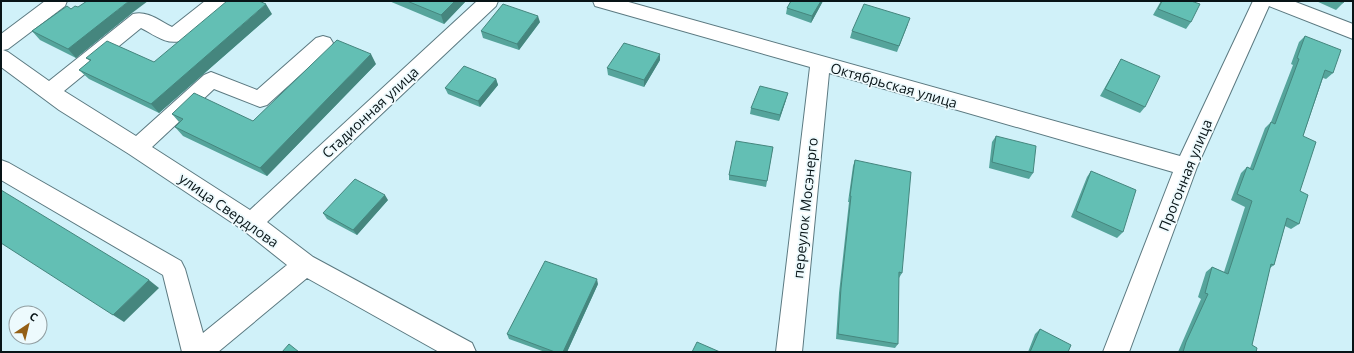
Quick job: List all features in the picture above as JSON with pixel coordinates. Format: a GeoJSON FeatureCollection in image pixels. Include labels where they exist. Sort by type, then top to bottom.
{"type":"FeatureCollection","features":[{"type":"Feature","properties":{"kind":"street"},"geometry":{"type":"LineString","coordinates":[[1,44],[58,1]]}},
{"type":"Feature","properties":{"kind":"street"},"geometry":{"type":"LineString","coordinates":[[49,92],[140,19],[173,36],[218,1]]}},
{"type":"Feature","properties":{"kind":"street","name":"Стадионная улица"},"geometry":{"type":"LineString","coordinates":[[251,223],[489,1]]}},
{"type":"Feature","properties":{"kind":"street","name":"Октябрьская улица"},"geometry":{"type":"LineString","coordinates":[[602,1],[1186,168]]}},
{"type":"Feature","properties":{"kind":"street","name":"Прогонная улица"},"geometry":{"type":"LineString","coordinates":[[1116,352],[1186,168],[1262,1]]}},
{"type":"Feature","properties":{"kind":"street"},"geometry":{"type":"LineString","coordinates":[[1275,1],[1353,32]]}},
{"type":"Feature","properties":{"kind":"street"},"geometry":{"type":"LineString","coordinates":[[137,148],[212,80],[260,99],[323,43]]}},
{"type":"Feature","properties":{"kind":"street","name":"улица Свердлова"},"geometry":{"type":"LineString","coordinates":[[1,57],[49,92],[251,223],[306,266],[463,352]]}},
{"type":"Feature","properties":{"kind":"street","name":"переулок Мосэнерго"},"geometry":{"type":"LineString","coordinates":[[789,352],[820,64]]}},
{"type":"Feature","properties":{"kind":"street"},"geometry":{"type":"LineString","coordinates":[[1,169],[173,269],[195,352]]}},
{"type":"Feature","properties":{"kind":"street"},"geometry":{"type":"LineString","coordinates":[[199,352],[306,266]]}},
{"type":"Feature","properties":{"kind":"building"},"geometry":{"type":"Polygon","coordinates":[[[87,1],[129,1],[68,49],[32,31],[67,6],[71,9],[75,6],[78,7],[87,1]]]}},
{"type":"Feature","properties":{"kind":"building"},"geometry":{"type":"Polygon","coordinates":[[[227,1],[259,1],[266,4],[151,104],[79,70],[91,60],[86,58],[107,41],[154,62],[227,1]]]}},
{"type":"Feature","properties":{"kind":"building"},"geometry":{"type":"Polygon","coordinates":[[[407,1],[455,1],[441,15],[407,1]]]}},
{"type":"Feature","properties":{"kind":"building"},"geometry":{"type":"Polygon","coordinates":[[[791,1],[821,1],[812,16],[787,8],[791,1]]]}},
{"type":"Feature","properties":{"kind":"building"},"geometry":{"type":"Polygon","coordinates":[[[1162,1],[1191,1],[1200,4],[1191,22],[1158,9],[1162,1]]]}},
{"type":"Feature","properties":{"kind":"building"},"geometry":{"type":"Polygon","coordinates":[[[503,4],[538,16],[517,44],[481,31],[503,4]]]}},
{"type":"Feature","properties":{"kind":"building"},"geometry":{"type":"Polygon","coordinates":[[[864,4],[910,18],[899,46],[852,31],[864,4]]]}},
{"type":"Feature","properties":{"kind":"building"},"geometry":{"type":"Polygon","coordinates":[[[1305,36],[1341,50],[1333,73],[1325,70],[1303,136],[1316,142],[1300,191],[1308,195],[1299,224],[1287,218],[1274,265],[1271,264],[1252,345],[1257,348],[1256,352],[1183,352],[1186,342],[1208,294],[1205,293],[1212,267],[1228,274],[1252,201],[1237,194],[1247,167],[1253,170],[1271,122],[1275,124],[1299,59],[1297,58],[1305,36]]]}},
{"type":"Feature","properties":{"kind":"building"},"geometry":{"type":"Polygon","coordinates":[[[337,40],[371,54],[260,168],[175,127],[183,119],[172,114],[194,93],[253,121],[337,40]]]}},
{"type":"Feature","properties":{"kind":"building"},"geometry":{"type":"Polygon","coordinates":[[[624,43],[660,54],[644,80],[607,68],[624,43]]]}},
{"type":"Feature","properties":{"kind":"building"},"geometry":{"type":"Polygon","coordinates":[[[1121,59],[1160,76],[1145,107],[1105,89],[1121,59]]]}},
{"type":"Feature","properties":{"kind":"building"},"geometry":{"type":"Polygon","coordinates":[[[464,66],[496,79],[478,101],[445,88],[464,66]]]}},
{"type":"Feature","properties":{"kind":"building"},"geometry":{"type":"Polygon","coordinates":[[[760,86],[788,93],[780,115],[751,108],[760,86]]]}},
{"type":"Feature","properties":{"kind":"building"},"geometry":{"type":"Polygon","coordinates":[[[996,136],[1036,146],[1033,173],[992,162],[996,136]]]}},
{"type":"Feature","properties":{"kind":"building"},"geometry":{"type":"Polygon","coordinates":[[[736,141],[773,147],[767,181],[729,175],[736,141]]]}},
{"type":"Feature","properties":{"kind":"building"},"geometry":{"type":"Polygon","coordinates":[[[855,160],[911,172],[902,273],[899,272],[898,344],[838,334],[841,288],[855,160]]]}},
{"type":"Feature","properties":{"kind":"building"},"geometry":{"type":"Polygon","coordinates":[[[1091,171],[1136,190],[1123,232],[1076,211],[1091,171]]]}},
{"type":"Feature","properties":{"kind":"building"},"geometry":{"type":"Polygon","coordinates":[[[355,179],[385,195],[353,230],[323,213],[355,179]]]}},
{"type":"Feature","properties":{"kind":"building"},"geometry":{"type":"Polygon","coordinates":[[[1,190],[149,280],[113,315],[1,243],[1,190]]]}},
{"type":"Feature","properties":{"kind":"building"},"geometry":{"type":"Polygon","coordinates":[[[545,261],[597,279],[563,352],[555,352],[507,334],[545,261]]]}},
{"type":"Feature","properties":{"kind":"building"},"geometry":{"type":"Polygon","coordinates":[[[1040,329],[1071,345],[1068,352],[1030,352],[1040,329]]]}},
{"type":"Feature","properties":{"kind":"building"},"geometry":{"type":"Polygon","coordinates":[[[697,342],[720,352],[692,352],[697,342]]]}},
{"type":"Feature","properties":{"kind":"building"},"geometry":{"type":"Polygon","coordinates":[[[289,344],[299,352],[282,352],[289,344]]]}}]}
